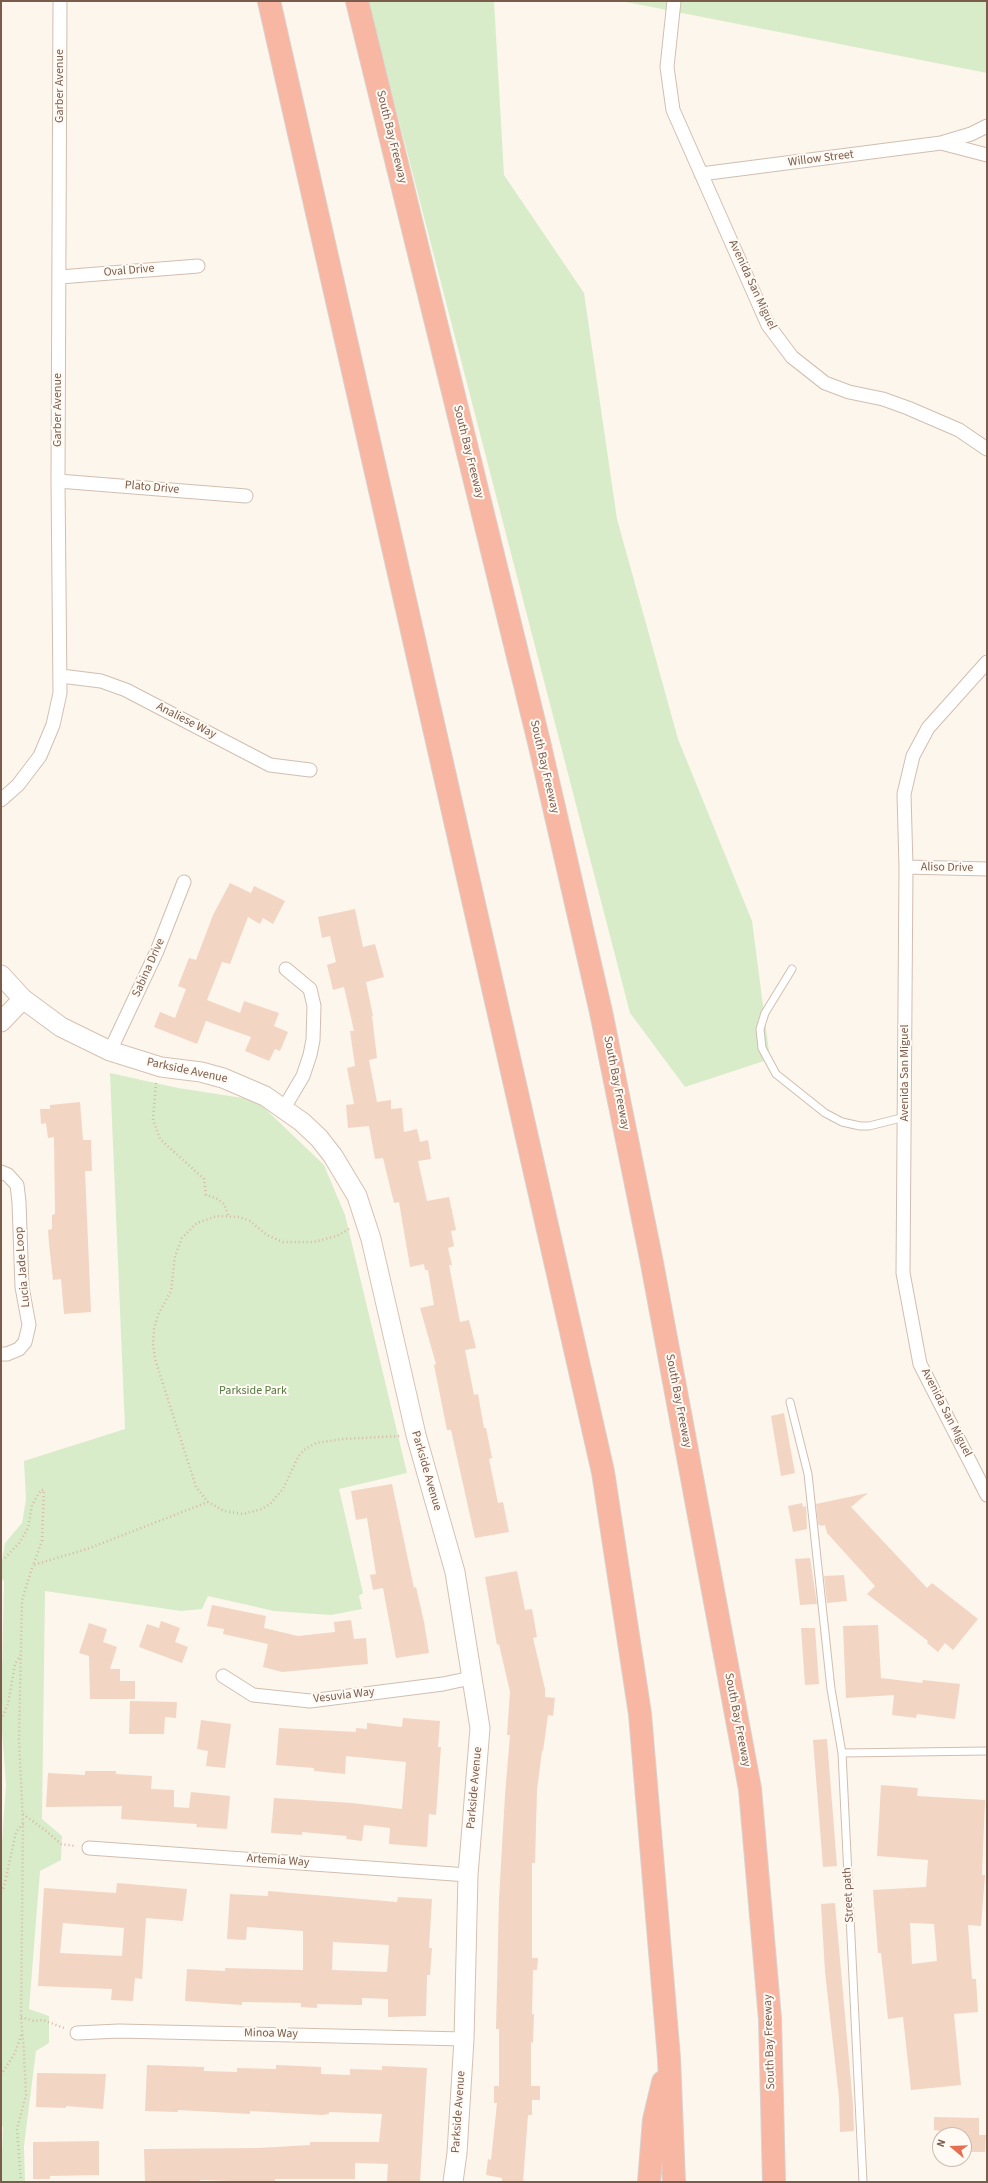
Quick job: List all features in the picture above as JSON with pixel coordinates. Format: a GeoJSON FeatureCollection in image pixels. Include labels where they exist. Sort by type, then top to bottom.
{"type":"FeatureCollection","features":[{"type":"Feature","properties":{"kind":"highway"},"geometry":{"type":"LineString","coordinates":[[269,1],[603,1472],[640,1714],[669,2058],[674,2182]]}},
{"type":"Feature","properties":{"kind":"highway","name":"South Bay Freeway"},"geometry":{"type":"LineString","coordinates":[[357,1],[537,735],[601,1012],[651,1258],[750,1789],[770,2019],[774,2182]]}},
{"type":"Feature","properties":{"kind":"highway"},"geometry":{"type":"LineString","coordinates":[[770,2019],[790,2182]]}},
{"type":"Feature","properties":{"kind":"highway"},"geometry":{"type":"LineString","coordinates":[[649,2182],[654,2120],[669,2058]]}},
{"type":"Feature","properties":{"kind":"main road","name":"Parkside Avenue"},"geometry":{"type":"LineString","coordinates":[[1,975],[23,999],[61,1027],[110,1052],[161,1068],[201,1072],[223,1078],[258,1092],[284,1108],[308,1128],[333,1156],[357,1196],[365,1219],[416,1435],[455,1572],[470,1678],[480,1728],[468,1874],[464,2039],[457,2153],[452,2182]]}},
{"type":"Feature","properties":{"kind":"main road"},"geometry":{"type":"LineString","coordinates":[[1,1022],[23,999]]}},
{"type":"Feature","properties":{"kind":"street","name":"Garber Avenue"},"geometry":{"type":"LineString","coordinates":[[1,800],[30,771],[48,741],[58,709],[60,676],[58,481],[60,1]]}},
{"type":"Feature","properties":{"kind":"street","name":"Avenida San Miguel"},"geometry":{"type":"LineString","coordinates":[[674,1],[667,67],[673,110],[768,325],[792,357],[825,383],[849,392],[883,399],[908,408],[959,430],[987,449]]}},
{"type":"Feature","properties":{"kind":"street","name":"Willow Street"},"geometry":{"type":"LineString","coordinates":[[701,174],[941,144],[972,134],[987,126]]}},
{"type":"Feature","properties":{"kind":"street","name":"Willow Street"},"geometry":{"type":"LineString","coordinates":[[941,144],[987,155]]}},
{"type":"Feature","properties":{"kind":"street","name":"Oval Drive"},"geometry":{"type":"LineString","coordinates":[[60,277],[198,266]]}},
{"type":"Feature","properties":{"kind":"street","name":"Plato Drive"},"geometry":{"type":"LineString","coordinates":[[58,481],[246,496]]}},
{"type":"Feature","properties":{"kind":"street","name":"Avenida San Miguel"},"geometry":{"type":"LineString","coordinates":[[987,662],[928,728],[913,756],[904,794],[906,867],[903,1273],[920,1364],[987,1495]]}},
{"type":"Feature","properties":{"kind":"street","name":"Analiese Way"},"geometry":{"type":"LineString","coordinates":[[60,676],[101,681],[126,690],[270,765],[310,770]]}},
{"type":"Feature","properties":{"kind":"street","name":"Aliso Drive"},"geometry":{"type":"LineString","coordinates":[[906,867],[987,869]]}},
{"type":"Feature","properties":{"kind":"street","name":"Sabina Drive"},"geometry":{"type":"LineString","coordinates":[[110,1052],[157,951],[184,882]]}},
{"type":"Feature","properties":{"kind":"street"},"geometry":{"type":"LineString","coordinates":[[284,1108],[303,1076],[310,1055],[313,1040],[314,1006],[310,989],[286,969]]}},
{"type":"Feature","properties":{"kind":"street","name":"Lucia Jade Loop"},"geometry":{"type":"LineString","coordinates":[[1,1172],[8,1175],[17,1185],[20,1202],[22,1287],[29,1325],[25,1342],[19,1349],[7,1354],[1,1354]]}},
{"type":"Feature","properties":{"kind":"street","name":"Vesuvia Way"},"geometry":{"type":"LineString","coordinates":[[223,1676],[253,1696],[310,1701],[443,1684],[470,1678]]}},
{"type":"Feature","properties":{"kind":"street","name":"Artemia Way"},"geometry":{"type":"LineString","coordinates":[[90,1848],[468,1874]]}},
{"type":"Feature","properties":{"kind":"street","name":"Minoa Way"},"geometry":{"type":"LineString","coordinates":[[77,2033],[119,2031],[464,2039]]}},
{"type":"Feature","properties":{"kind":"lane"},"geometry":{"type":"LineString","coordinates":[[792,969],[765,1013],[760,1029],[762,1048],[776,1074],[825,1113],[842,1122],[860,1126],[868,1126],[905,1117]]}},
{"type":"Feature","properties":{"kind":"lane","name":"Street path"},"geometry":{"type":"LineString","coordinates":[[790,1402],[808,1474],[831,1689],[842,1752],[863,2182]]}},
{"type":"Feature","properties":{"kind":"lane"},"geometry":{"type":"LineString","coordinates":[[842,1752],[987,1751]]}},
{"type":"Feature","properties":{"kind":"path"},"geometry":{"type":"LineString","coordinates":[[161,1068],[156,1086],[153,1120],[160,1139],[204,1180],[206,1195],[216,1198],[224,1204],[228,1215]]}},
{"type":"Feature","properties":{"kind":"path"},"geometry":{"type":"LineString","coordinates":[[365,1219],[337,1236],[314,1242],[283,1242],[267,1235],[250,1221],[228,1215],[206,1219],[197,1223],[182,1238],[174,1256],[171,1291],[158,1315],[153,1344],[155,1359],[196,1487],[208,1502],[215,1507],[234,1514],[253,1512],[262,1509],[277,1497],[298,1457],[304,1450],[316,1443],[342,1439],[416,1435]]}},
{"type":"Feature","properties":{"kind":"path"},"geometry":{"type":"LineString","coordinates":[[5,1558],[20,1542],[28,1528],[32,1505],[41,1490],[44,1490],[42,1541],[22,1600],[20,1739],[23,1824],[20,2017],[26,2095],[17,2129],[21,2182]]}},
{"type":"Feature","properties":{"kind":"path"},"geometry":{"type":"LineString","coordinates":[[33,1566],[87,1549],[208,1502]]}},
{"type":"Feature","properties":{"kind":"path"},"geometry":{"type":"LineString","coordinates":[[1,1720],[8,1704],[15,1664],[22,1653]]}},
{"type":"Feature","properties":{"kind":"path"},"geometry":{"type":"LineString","coordinates":[[22,1814],[45,1830],[61,1844],[90,1848]]}},
{"type":"Feature","properties":{"kind":"path"},"geometry":{"type":"LineString","coordinates":[[1,1892],[4,1887],[16,1832],[23,1824]]}},
{"type":"Feature","properties":{"kind":"path"},"geometry":{"type":"LineString","coordinates":[[20,2017],[34,2020],[44,2020],[77,2033]]}},
{"type":"Feature","properties":{"kind":"path"},"geometry":{"type":"LineString","coordinates":[[1,2075],[15,2053],[22,2032]]}},
{"type":"Feature","properties":{"kind":"green space"},"geometry":{"type":"Polygon","coordinates":[[[368,1],[494,1],[504,175],[584,293],[617,519],[678,739],[752,921],[770,1059],[685,1087],[630,1013],[368,1]]]}},
{"type":"Feature","properties":{"kind":"green space"},"geometry":{"type":"Polygon","coordinates":[[[621,1],[987,1],[987,73],[621,1]]]}},
{"type":"Feature","properties":{"kind":"green space","name":"Parkside Park"},"geometry":{"type":"Polygon","coordinates":[[[110,1073],[178,1088],[256,1100],[324,1165],[345,1215],[407,1473],[339,1489],[363,1593],[359,1596],[362,1609],[331,1615],[274,1611],[208,1596],[202,1609],[181,1611],[45,1591],[42,1819],[62,1836],[61,1860],[40,1871],[29,2009],[49,2016],[49,2043],[36,2051],[24,2146],[25,2182],[1,2182],[3,2127],[1,2124],[1,1857],[6,1785],[1,1717],[4,1581],[1,1578],[1,1567],[5,1543],[22,1523],[26,1500],[24,1461],[125,1429],[110,1073]]]}},
{"type":"Feature","properties":{"kind":"building"},"geometry":{"type":"Polygon","coordinates":[[[230,883],[251,893],[254,886],[285,901],[273,924],[263,918],[260,924],[248,917],[230,964],[222,962],[207,1000],[240,1013],[244,1001],[279,1013],[274,1026],[288,1032],[280,1051],[275,1049],[269,1061],[245,1051],[251,1037],[206,1021],[197,1044],[154,1027],[160,1012],[175,1018],[186,989],[178,986],[189,958],[196,960],[213,915],[230,883]]]}},
{"type":"Feature","properties":{"kind":"building"},"geometry":{"type":"Polygon","coordinates":[[[355,909],[363,947],[375,944],[384,977],[366,982],[373,1016],[377,1058],[369,1060],[377,1102],[391,1100],[391,1109],[402,1108],[404,1132],[417,1129],[420,1142],[428,1140],[431,1159],[418,1161],[427,1201],[449,1197],[456,1230],[451,1231],[454,1246],[448,1248],[452,1265],[449,1265],[460,1322],[469,1320],[476,1348],[465,1350],[474,1395],[478,1394],[484,1428],[486,1428],[492,1458],[489,1459],[498,1503],[503,1502],[509,1532],[475,1538],[451,1430],[447,1430],[434,1365],[436,1364],[420,1308],[434,1305],[428,1270],[425,1270],[424,1264],[410,1267],[399,1202],[394,1203],[383,1158],[375,1159],[369,1126],[348,1128],[346,1105],[354,1104],[347,1068],[355,1066],[350,1031],[354,1031],[344,987],[333,990],[327,965],[336,962],[330,936],[322,938],[318,917],[355,909]]]}},
{"type":"Feature","properties":{"kind":"building"},"geometry":{"type":"Polygon","coordinates":[[[80,1102],[83,1140],[91,1140],[92,1171],[85,1171],[91,1312],[64,1314],[61,1279],[53,1280],[48,1230],[52,1229],[52,1215],[55,1214],[54,1137],[48,1138],[46,1123],[41,1124],[40,1109],[50,1109],[50,1105],[80,1102]]]}},
{"type":"Feature","properties":{"kind":"building"},"geometry":{"type":"Polygon","coordinates":[[[784,1413],[795,1473],[781,1476],[771,1416],[784,1413]]]}},
{"type":"Feature","properties":{"kind":"building"},"geometry":{"type":"Polygon","coordinates":[[[392,1484],[414,1588],[416,1587],[424,1622],[429,1653],[396,1658],[383,1588],[373,1590],[370,1575],[376,1574],[367,1518],[356,1520],[351,1491],[392,1484]]]}},
{"type":"Feature","properties":{"kind":"building"},"geometry":{"type":"Polygon","coordinates":[[[868,1493],[851,1507],[927,1588],[932,1583],[978,1619],[953,1650],[945,1643],[938,1652],[927,1643],[928,1641],[867,1594],[875,1586],[827,1533],[825,1525],[821,1526],[818,1524],[816,1504],[868,1493]]]}},
{"type":"Feature","properties":{"kind":"building"},"geometry":{"type":"Polygon","coordinates":[[[802,1503],[803,1507],[806,1506],[807,1529],[793,1532],[788,1506],[802,1503]]]}},
{"type":"Feature","properties":{"kind":"building"},"geometry":{"type":"Polygon","coordinates":[[[810,1558],[817,1604],[800,1605],[795,1559],[810,1558]]]}},
{"type":"Feature","properties":{"kind":"building"},"geometry":{"type":"Polygon","coordinates":[[[517,1571],[525,1610],[532,1609],[537,1637],[533,1638],[545,1689],[545,1697],[555,1698],[553,1716],[548,1715],[542,1751],[537,1790],[535,1863],[532,1863],[532,1958],[538,1958],[537,1970],[533,1970],[532,2014],[534,2014],[533,2043],[531,2042],[531,2086],[540,2086],[540,2100],[532,2100],[532,2115],[528,2115],[523,2182],[502,2182],[502,2178],[486,2175],[488,2159],[491,2160],[497,2103],[494,2103],[494,2086],[499,2086],[499,2029],[496,2029],[499,1899],[510,1735],[507,1735],[510,1692],[499,1644],[497,1645],[485,1577],[517,1571]]]}},
{"type":"Feature","properties":{"kind":"building"},"geometry":{"type":"Polygon","coordinates":[[[844,1575],[847,1601],[827,1603],[824,1576],[844,1575]]]}},
{"type":"Feature","properties":{"kind":"building"},"geometry":{"type":"Polygon","coordinates":[[[212,1605],[266,1616],[264,1628],[298,1636],[335,1632],[334,1622],[351,1620],[354,1639],[366,1638],[368,1664],[282,1672],[263,1667],[268,1644],[223,1634],[224,1629],[207,1626],[212,1605]]]}},
{"type":"Feature","properties":{"kind":"building"},"geometry":{"type":"Polygon","coordinates":[[[161,1621],[180,1628],[175,1642],[188,1647],[182,1663],[139,1647],[147,1624],[159,1628],[161,1621]]]}},
{"type":"Feature","properties":{"kind":"building"},"geometry":{"type":"Polygon","coordinates":[[[89,1623],[107,1629],[103,1642],[117,1647],[110,1669],[120,1669],[120,1681],[135,1681],[135,1699],[90,1699],[89,1656],[79,1653],[89,1623]]]}},
{"type":"Feature","properties":{"kind":"building"},"geometry":{"type":"Polygon","coordinates":[[[878,1625],[881,1678],[922,1683],[923,1680],[960,1684],[955,1719],[917,1714],[916,1718],[892,1715],[894,1695],[846,1698],[843,1626],[878,1625]]]}},
{"type":"Feature","properties":{"kind":"building"},"geometry":{"type":"Polygon","coordinates":[[[801,1628],[815,1628],[819,1684],[805,1685],[801,1628]]]}},
{"type":"Feature","properties":{"kind":"building"},"geometry":{"type":"Polygon","coordinates":[[[130,1701],[177,1702],[176,1718],[165,1717],[164,1734],[129,1734],[130,1701]]]}},
{"type":"Feature","properties":{"kind":"building"},"geometry":{"type":"Polygon","coordinates":[[[403,1718],[440,1721],[438,1747],[441,1747],[436,1815],[429,1814],[427,1847],[389,1844],[390,1828],[364,1825],[362,1841],[346,1839],[347,1836],[302,1832],[302,1835],[271,1833],[274,1798],[352,1803],[402,1809],[406,1762],[346,1756],[345,1774],[314,1771],[314,1768],[276,1765],[279,1728],[356,1732],[356,1728],[367,1729],[367,1723],[402,1727],[403,1718]]]}},
{"type":"Feature","properties":{"kind":"building"},"geometry":{"type":"Polygon","coordinates":[[[201,1720],[231,1724],[225,1768],[206,1766],[208,1751],[197,1749],[201,1720]]]}},
{"type":"Feature","properties":{"kind":"building"},"geometry":{"type":"Polygon","coordinates":[[[827,1739],[837,1866],[823,1867],[813,1740],[827,1739]]]}},
{"type":"Feature","properties":{"kind":"building"},"geometry":{"type":"Polygon","coordinates":[[[85,1771],[116,1771],[116,1774],[152,1776],[151,1789],[174,1790],[174,1807],[189,1808],[191,1792],[230,1796],[227,1829],[196,1827],[197,1824],[121,1819],[122,1806],[46,1807],[48,1773],[85,1775],[85,1771]]]}},
{"type":"Feature","properties":{"kind":"building"},"geometry":{"type":"Polygon","coordinates":[[[881,1785],[918,1788],[917,1796],[985,1800],[982,1875],[985,1875],[981,1926],[968,1925],[972,1979],[976,1979],[978,2012],[954,2014],[961,2085],[911,2090],[903,2017],[888,2019],[881,1953],[878,1953],[873,1890],[926,1887],[928,1860],[877,1856],[881,1785]],[[910,1923],[912,1964],[937,1961],[934,1924],[910,1923]]]}},
{"type":"Feature","properties":{"kind":"building"},"geometry":{"type":"Polygon","coordinates":[[[117,1883],[187,1889],[183,1921],[146,1918],[142,1979],[135,1978],[133,2001],[111,2000],[112,1989],[38,1986],[44,1888],[116,1893],[117,1883]],[[63,1923],[60,1953],[122,1956],[124,1928],[63,1923]]]}},
{"type":"Feature","properties":{"kind":"building"},"geometry":{"type":"Polygon","coordinates":[[[268,1891],[397,1902],[398,1897],[432,1899],[429,1948],[432,1948],[430,1975],[427,1975],[426,2016],[388,2017],[388,1999],[362,1998],[362,2005],[317,2004],[317,2008],[301,2007],[301,2003],[242,2002],[242,2005],[185,2001],[187,1969],[225,1971],[225,1968],[303,1970],[303,1931],[247,1927],[246,1940],[227,1939],[230,1894],[268,1896],[268,1891]],[[333,1942],[332,1970],[387,1972],[389,1945],[333,1942]]]}},
{"type":"Feature","properties":{"kind":"building"},"geometry":{"type":"Polygon","coordinates":[[[835,1903],[854,2131],[840,2132],[839,2098],[825,1972],[821,1904],[835,1903]]]}},
{"type":"Feature","properties":{"kind":"building"},"geometry":{"type":"Polygon","coordinates":[[[147,2065],[204,2067],[204,2071],[237,2072],[237,2068],[276,2069],[276,2065],[321,2067],[321,2074],[350,2075],[350,2069],[382,2070],[382,2066],[427,2068],[420,2181],[387,2181],[388,2164],[355,2163],[355,2179],[275,2179],[275,2182],[200,2180],[200,2182],[145,2182],[144,2149],[259,2148],[310,2145],[310,2142],[379,2142],[382,2114],[329,2112],[329,2114],[322,2115],[250,2111],[250,2114],[178,2110],[178,2112],[145,2111],[147,2065]]]}},
{"type":"Feature","properties":{"kind":"building"},"geometry":{"type":"Polygon","coordinates":[[[37,2073],[106,2074],[103,2109],[66,2106],[66,2108],[36,2107],[37,2073]]]}},
{"type":"Feature","properties":{"kind":"building"},"geometry":{"type":"Polygon","coordinates":[[[934,2117],[979,2118],[979,2135],[986,2135],[985,2152],[972,2152],[972,2127],[934,2127],[934,2117]]]}},
{"type":"Feature","properties":{"kind":"building"},"geometry":{"type":"Polygon","coordinates":[[[99,2141],[99,2175],[50,2176],[50,2179],[33,2179],[33,2142],[99,2141]]]}}]}
